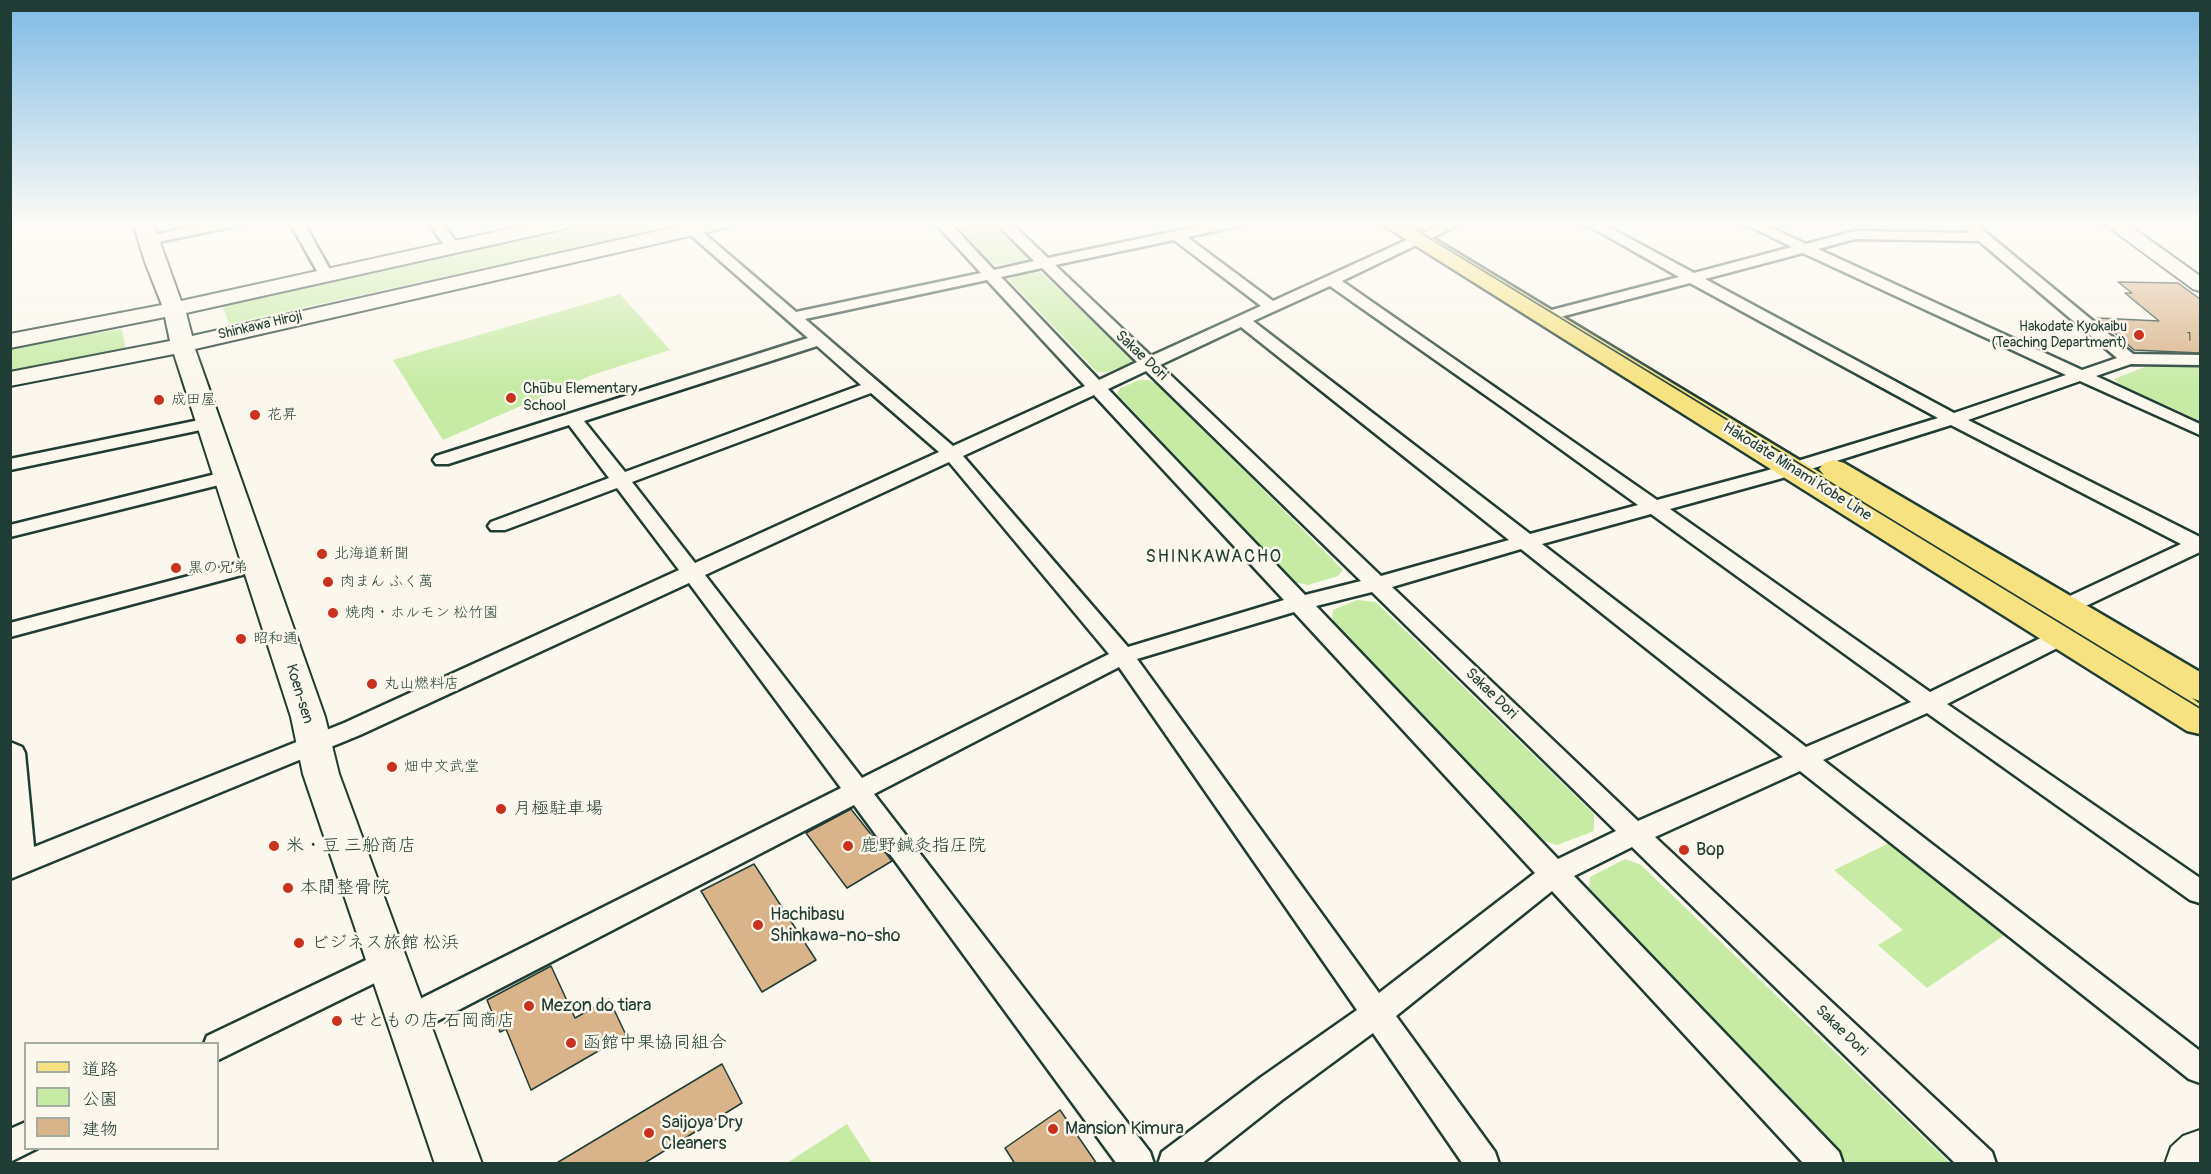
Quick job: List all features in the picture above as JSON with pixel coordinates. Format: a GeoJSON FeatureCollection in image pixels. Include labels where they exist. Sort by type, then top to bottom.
{"type":"FeatureCollection","features":[{"type":"Feature","properties":{"kind":"main road","name":"Hakodate Minami Kobe Line"},"geometry":{"type":"LineString","coordinates":[[1506,278],[1792,469],[2064,622],[2200,688]]}},
{"type":"Feature","properties":{"kind":"main road","name":"Hakodate Minami Kobe Line"},"geometry":{"type":"LineString","coordinates":[[1558,313],[1820,461],[2064,622],[2200,721]]}},
{"type":"Feature","properties":{"kind":"street","name":"Koen-sen"},"geometry":{"type":"LineString","coordinates":[[162,278],[174,309],[182,344],[308,717],[321,774],[459,1164]]}},
{"type":"Feature","properties":{"kind":"street"},"geometry":{"type":"LineString","coordinates":[[10,341],[174,309],[314,278]]}},
{"type":"Feature","properties":{"kind":"street","name":"Shinkawa Hiroji"},"geometry":{"type":"LineString","coordinates":[[10,380],[135,356],[465,278]]}},
{"type":"Feature","properties":{"kind":"street"},"geometry":{"type":"LineString","coordinates":[[748,278],[952,453],[1123,656],[1483,1164]]}},
{"type":"Feature","properties":{"kind":"street"},"geometry":{"type":"LineString","coordinates":[[794,317],[979,278]]}},
{"type":"Feature","properties":{"kind":"street"},"geometry":{"type":"LineString","coordinates":[[995,278],[1827,1164]]}},
{"type":"Feature","properties":{"kind":"street","name":"Sakae Dori"},"geometry":{"type":"LineString","coordinates":[[1060,278],[1980,1164]]}},
{"type":"Feature","properties":{"kind":"street"},"geometry":{"type":"LineString","coordinates":[[1232,278],[1272,308]]}},
{"type":"Feature","properties":{"kind":"street"},"geometry":{"type":"LineString","coordinates":[[10,752],[14,753],[16,866],[314,745],[1336,278]]}},
{"type":"Feature","properties":{"kind":"street"},"geometry":{"type":"LineString","coordinates":[[1558,313],[1690,278],[1953,419],[2199,545]]}},
{"type":"Feature","properties":{"kind":"street"},"geometry":{"type":"LineString","coordinates":[[1869,278],[2200,430]]}},
{"type":"Feature","properties":{"kind":"street"},"geometry":{"type":"LineString","coordinates":[[2032,278],[2129,359]]}},
{"type":"Feature","properties":{"kind":"street"},"geometry":{"type":"LineString","coordinates":[[1331,280],[2200,892]]}},
{"type":"Feature","properties":{"kind":"street"},"geometry":{"type":"LineString","coordinates":[[1244,321],[2200,1069]]}},
{"type":"Feature","properties":{"kind":"street"},"geometry":{"type":"LineString","coordinates":[[441,460],[820,340]]}},
{"type":"Feature","properties":{"kind":"street"},"geometry":{"type":"LineString","coordinates":[[407,1021],[1123,656],[1299,603],[1378,584],[1820,461],[1953,419],[2129,359],[2200,360]]}},
{"type":"Feature","properties":{"kind":"street"},"geometry":{"type":"LineString","coordinates":[[498,526],[873,386]]}},
{"type":"Feature","properties":{"kind":"street"},"geometry":{"type":"LineString","coordinates":[[573,418],[1138,1164]]}},
{"type":"Feature","properties":{"kind":"street"},"geometry":{"type":"LineString","coordinates":[[10,465],[209,423]]}},
{"type":"Feature","properties":{"kind":"street"},"geometry":{"type":"LineString","coordinates":[[10,531],[228,477]]}},
{"type":"Feature","properties":{"kind":"street"},"geometry":{"type":"LineString","coordinates":[[1174,1164],[1271,1089],[1377,1013],[1555,873],[1802,758],[1929,703],[2199,545]]}},
{"type":"Feature","properties":{"kind":"street"},"geometry":{"type":"LineString","coordinates":[[10,630],[257,564]]}},
{"type":"Feature","properties":{"kind":"street"},"geometry":{"type":"LineString","coordinates":[[219,1046],[387,963]]}},
{"type":"Feature","properties":{"kind":"street"},"geometry":{"type":"LineString","coordinates":[[10,1146],[24,1139]]}},
{"type":"Feature","properties":{"kind":"street"},"geometry":{"type":"LineString","coordinates":[[2188,1164],[2200,1153]]}},
{"type":"Feature","properties":{"kind":"green space"},"geometry":{"type":"Polygon","coordinates":[[[337,278],[439,278],[229,324],[221,303],[337,278]]]}},
{"type":"Feature","properties":{"kind":"green space"},"geometry":{"type":"Polygon","coordinates":[[[1011,278],[1047,278],[1132,359],[1131,363],[1108,372],[1097,372],[1009,280],[1011,278]]]}},
{"type":"Feature","properties":{"kind":"green space"},"geometry":{"type":"Polygon","coordinates":[[[620,294],[670,350],[592,375],[443,440],[393,360],[620,294]]]}},
{"type":"Feature","properties":{"kind":"green space"},"geometry":{"type":"Polygon","coordinates":[[[122,329],[126,351],[11,372],[11,348],[122,329]]]}},
{"type":"Feature","properties":{"kind":"green space"},"geometry":{"type":"Polygon","coordinates":[[[2147,366],[2200,366],[2200,421],[2121,385],[2114,379],[2147,366]]]}},
{"type":"Feature","properties":{"kind":"green space"},"geometry":{"type":"Polygon","coordinates":[[[1139,380],[1149,380],[1159,385],[1343,570],[1338,576],[1308,585],[1294,582],[1117,394],[1119,389],[1139,380]]]}},
{"type":"Feature","properties":{"kind":"green space"},"geometry":{"type":"Polygon","coordinates":[[[1357,600],[1376,602],[1594,814],[1594,831],[1557,845],[1532,837],[1332,621],[1333,610],[1357,600]]]}},
{"type":"Feature","properties":{"kind":"green space"},"geometry":{"type":"Polygon","coordinates":[[[1891,842],[2006,934],[1927,988],[1878,945],[1903,930],[1834,870],[1891,842]]]}},
{"type":"Feature","properties":{"kind":"green space"},"geometry":{"type":"Polygon","coordinates":[[[1625,859],[1641,865],[1950,1163],[1847,1163],[1589,888],[1590,877],[1625,859]]]}},
{"type":"Feature","properties":{"kind":"green space"},"geometry":{"type":"Polygon","coordinates":[[[847,1124],[872,1163],[787,1163],[847,1124]]]}},
{"type":"Feature","properties":{"kind":"building"},"geometry":{"type":"Polygon","coordinates":[[[2118,282],[2178,283],[2200,299],[2200,353],[2134,350],[2098,318],[2159,321],[2125,293],[2132,293],[2118,282]]]}},
{"type":"Feature","properties":{"kind":"building","name":"鹿野鍼灸指圧院"},"geometry":{"type":"Polygon","coordinates":[[[851,809],[892,861],[847,888],[806,833],[851,809]]]}},
{"type":"Feature","properties":{"kind":"building","name":"Hachibasu Shinkawa-no-sho"},"geometry":{"type":"Polygon","coordinates":[[[754,864],[816,960],[762,992],[701,891],[754,864]]]}},
{"type":"Feature","properties":{"kind":"building"},"geometry":{"type":"Polygon","coordinates":[[[551,966],[575,1018],[609,999],[626,1035],[531,1090],[506,1029],[500,1032],[487,1000],[551,966]]]}},
{"type":"Feature","properties":{"kind":"building","name":"Saijoya Dry Cleaners"},"geometry":{"type":"Polygon","coordinates":[[[722,1064],[742,1103],[643,1164],[555,1164],[722,1064]]]}},
{"type":"Feature","properties":{"kind":"building","name":"Mansion Kimura"},"geometry":{"type":"Polygon","coordinates":[[[1060,1110],[1097,1164],[1015,1164],[1005,1148],[1060,1110]]]}},
{"type":"Feature","properties":{"kind":"tram line"},"geometry":{"type":"LineString","coordinates":[[1495,278],[2200,708]]}},
{"type":"Feature","properties":{"kind":"place","name":"Hakodate Kyokaibu (Teaching Department)"},"geometry":{"type":"Point","coordinates":[2139,335]}},
{"type":"Feature","properties":{"kind":"place","name":"Chūbu Elementary School"},"geometry":{"type":"Point","coordinates":[511,398]}},
{"type":"Feature","properties":{"kind":"place","name":"成田屋"},"geometry":{"type":"Point","coordinates":[159,400]}},
{"type":"Feature","properties":{"kind":"place","name":"花昇"},"geometry":{"type":"Point","coordinates":[255,415]}},
{"type":"Feature","properties":{"kind":"place","name":"北海道新聞"},"geometry":{"type":"Point","coordinates":[322,554]}},
{"type":"Feature","properties":{"kind":"place","name":"黒の兄弟"},"geometry":{"type":"Point","coordinates":[176,568]}},
{"type":"Feature","properties":{"kind":"place","name":"肉まん ふく萬"},"geometry":{"type":"Point","coordinates":[328,582]}},
{"type":"Feature","properties":{"kind":"place","name":"焼肉・ホルモン 松竹園"},"geometry":{"type":"Point","coordinates":[333,613]}},
{"type":"Feature","properties":{"kind":"place","name":"昭和通"},"geometry":{"type":"Point","coordinates":[241,639]}},
{"type":"Feature","properties":{"kind":"place","name":"丸山燃料店"},"geometry":{"type":"Point","coordinates":[372,684]}},
{"type":"Feature","properties":{"kind":"place","name":"畑中文武堂"},"geometry":{"type":"Point","coordinates":[392,767]}},
{"type":"Feature","properties":{"kind":"place","name":"月極駐車場"},"geometry":{"type":"Point","coordinates":[501,809]}},
{"type":"Feature","properties":{"kind":"place","name":"米・豆 三船商店"},"geometry":{"type":"Point","coordinates":[274,846]}},
{"type":"Feature","properties":{"kind":"place","name":"鹿野鍼灸指圧院"},"geometry":{"type":"Point","coordinates":[848,846]}},
{"type":"Feature","properties":{"kind":"place","name":"Bop"},"geometry":{"type":"Point","coordinates":[1684,850]}},
{"type":"Feature","properties":{"kind":"place","name":"本間整骨院"},"geometry":{"type":"Point","coordinates":[288,888]}},
{"type":"Feature","properties":{"kind":"place","name":"Hachibasu Shinkawa-no-sho"},"geometry":{"type":"Point","coordinates":[758,925]}},
{"type":"Feature","properties":{"kind":"place","name":"ビジネス旅館 松浜"},"geometry":{"type":"Point","coordinates":[299,943]}},
{"type":"Feature","properties":{"kind":"place","name":"Mezon do tiara"},"geometry":{"type":"Point","coordinates":[529,1006]}},
{"type":"Feature","properties":{"kind":"place","name":"せともの店 石岡商店"},"geometry":{"type":"Point","coordinates":[337,1021]}},
{"type":"Feature","properties":{"kind":"place","name":"函館中果協同組合"},"geometry":{"type":"Point","coordinates":[571,1043]}},
{"type":"Feature","properties":{"kind":"place","name":"Mansion Kimura"},"geometry":{"type":"Point","coordinates":[1053,1129]}},
{"type":"Feature","properties":{"kind":"place","name":"Saijoya Dry Cleaners"},"geometry":{"type":"Point","coordinates":[649,1133]}},
{"type":"Feature","properties":{"kind":"district","name":"SHINKAWACHO"},"geometry":{"type":"Point","coordinates":[1214,557]}}]}
